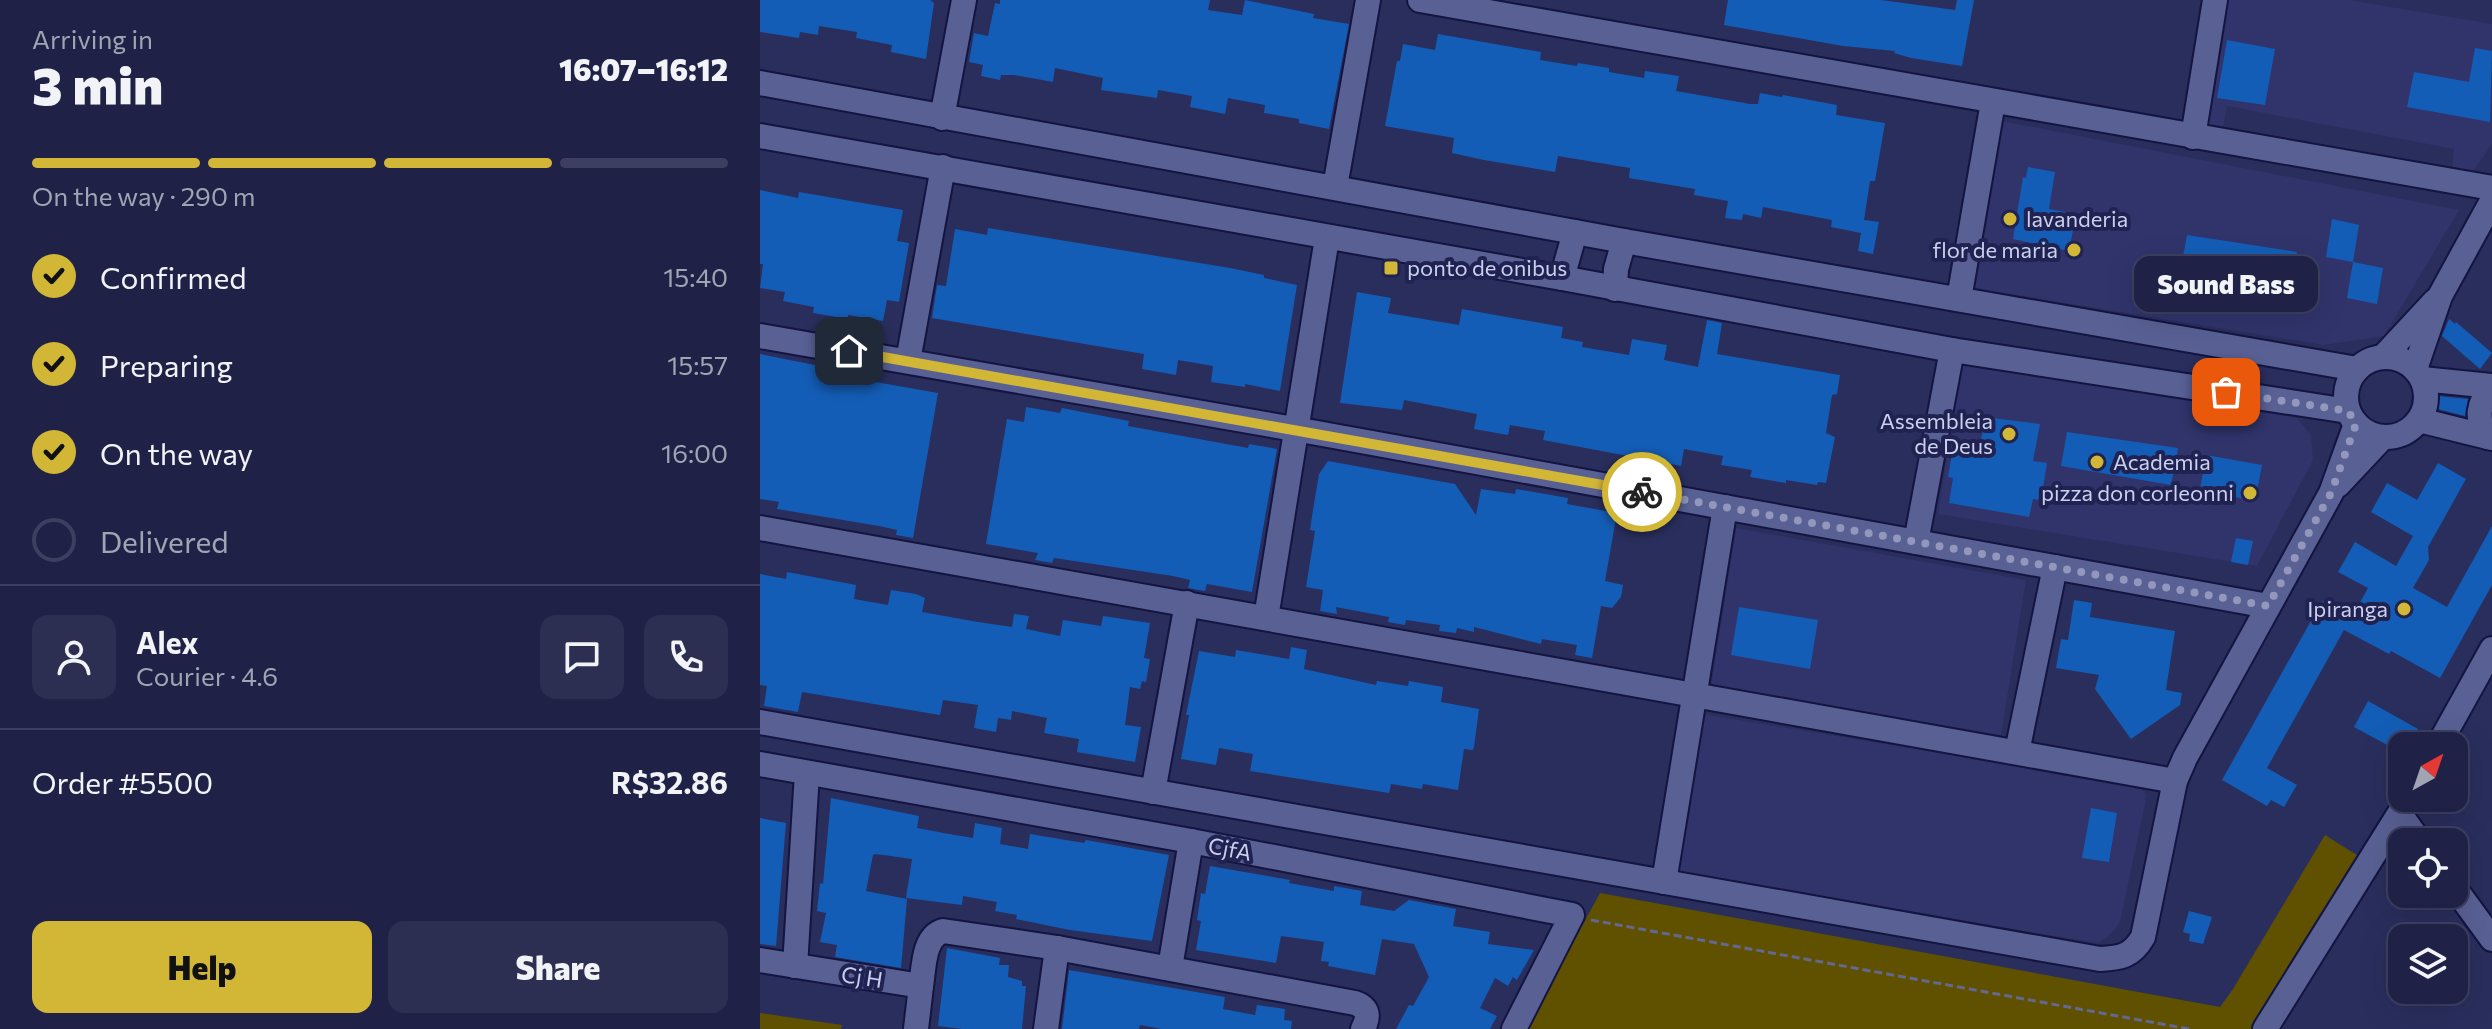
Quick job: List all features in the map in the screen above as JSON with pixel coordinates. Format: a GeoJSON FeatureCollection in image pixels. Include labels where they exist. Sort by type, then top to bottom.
{"type":"FeatureCollection","features":[{"type":"Feature","properties":{"kind":"street"},"geometry":{"type":"LineString","coordinates":[[942,118],[964,0]]}},
{"type":"Feature","properties":{"kind":"street"},"geometry":{"type":"LineString","coordinates":[[1335,187],[1368,0]]}},
{"type":"Feature","properties":{"kind":"street"},"geometry":{"type":"LineString","coordinates":[[1420,0],[2492,188]]}},
{"type":"Feature","properties":{"kind":"street"},"geometry":{"type":"LineString","coordinates":[[2193,137],[2215,0]]}},
{"type":"Feature","properties":{"kind":"street"},"geometry":{"type":"LineString","coordinates":[[760,83],[1624,241],[2357,369]]}},
{"type":"Feature","properties":{"kind":"street"},"geometry":{"type":"LineString","coordinates":[[1959,299],[1993,102]]}},
{"type":"Feature","properties":{"kind":"street"},"geometry":{"type":"LineString","coordinates":[[760,136],[1952,350],[2352,417]]}},
{"type":"Feature","properties":{"kind":"street"},"geometry":{"type":"LineString","coordinates":[[908,361],[943,167]]}},
{"type":"Feature","properties":{"kind":"street"},"geometry":{"type":"LineString","coordinates":[[2490,437],[2482,429],[2479,411],[2480,402],[2492,386],[2419,374],[2400,360],[2383,357],[2369,360],[2357,369],[2349,381],[2346,396],[2352,417],[2368,433],[2383,437],[2403,434],[2419,420],[2427,400],[2419,374],[2440,296],[2492,201]]}},
{"type":"Feature","properties":{"kind":"street"},"geometry":{"type":"LineString","coordinates":[[1562,278],[1575,232]]}},
{"type":"Feature","properties":{"kind":"street"},"geometry":{"type":"LineString","coordinates":[[1266,618],[1327,238]]}},
{"type":"Feature","properties":{"kind":"street"},"geometry":{"type":"LineString","coordinates":[[1615,289],[1616,269],[1624,241]]}},
{"type":"Feature","properties":{"kind":"street"},"geometry":{"type":"LineString","coordinates":[[2383,357],[2440,296]]}},
{"type":"Feature","properties":{"kind":"street"},"geometry":{"type":"LineString","coordinates":[[760,336],[2268,606]]}},
{"type":"Feature","properties":{"kind":"street"},"geometry":{"type":"LineString","coordinates":[[1916,542],[1952,350]]}},
{"type":"Feature","properties":{"kind":"street"},"geometry":{"type":"LineString","coordinates":[[760,722],[2100,959],[2117,958],[2130,955],[2143,937],[2175,781],[2200,727],[2331,493],[2352,417]]}},
{"type":"Feature","properties":{"kind":"street"},"geometry":{"type":"LineString","coordinates":[[2419,420],[2490,437]]}},
{"type":"Feature","properties":{"kind":"street"},"geometry":{"type":"LineString","coordinates":[[2331,493],[2383,437]]}},
{"type":"Feature","properties":{"kind":"street"},"geometry":{"type":"LineString","coordinates":[[1664,882],[1725,507]]}},
{"type":"Feature","properties":{"kind":"street"},"geometry":{"type":"LineString","coordinates":[[760,528],[2175,781]]}},
{"type":"Feature","properties":{"kind":"street"},"geometry":{"type":"LineString","coordinates":[[2017,752],[2055,567]]}},
{"type":"Feature","properties":{"kind":"street"},"geometry":{"type":"LineString","coordinates":[[1153,792],[1187,603]]}},
{"type":"Feature","properties":{"kind":"street"},"geometry":{"type":"LineString","coordinates":[[2446,732],[2492,649]]}},
{"type":"Feature","properties":{"kind":"street","name":"CjfA"},"geometry":{"type":"LineString","coordinates":[[760,764],[1191,841],[1572,915]]}},
{"type":"Feature","properties":{"kind":"street"},"geometry":{"type":"LineString","coordinates":[[795,966],[807,773]]}},
{"type":"Feature","properties":{"kind":"street"},"geometry":{"type":"LineString","coordinates":[[2265,1029],[2400,812]]}},
{"type":"Feature","properties":{"kind":"street"},"geometry":{"type":"LineString","coordinates":[[1170,968],[1191,841]]}},
{"type":"Feature","properties":{"kind":"street"},"geometry":{"type":"LineString","coordinates":[[2468,906],[2492,939]]}},
{"type":"Feature","properties":{"kind":"street"},"geometry":{"type":"LineString","coordinates":[[1514,1029],[1572,915]]}},
{"type":"Feature","properties":{"kind":"street"},"geometry":{"type":"LineString","coordinates":[[916,1029],[929,941],[938,932],[1057,948],[1355,1003],[1362,1005],[1367,1012],[1368,1019],[1363,1029]]}},
{"type":"Feature","properties":{"kind":"street"},"geometry":{"type":"LineString","coordinates":[[1046,1029],[1057,948]]}},
{"type":"Feature","properties":{"kind":"street","name":"Cj H"},"geometry":{"type":"LineString","coordinates":[[760,960],[921,986]]}},
{"type":"Feature","properties":{"kind":"path"},"geometry":{"type":"LineString","coordinates":[[1572,915],[2189,1029]]}},
{"type":"Feature","properties":{"kind":"shaded area"},"geometry":{"type":"Polygon","coordinates":[[[2225,0],[2349,0],[2492,24],[2492,144],[2474,170],[2452,169],[2454,149],[2227,106],[2222,132],[2212,129],[2204,123],[2225,0]]]}},
{"type":"Feature","properties":{"kind":"shaded area"},"geometry":{"type":"Polygon","coordinates":[[[1997,120],[2459,210],[2384,336],[2324,345],[1974,288],[1997,120]]]}},
{"type":"Feature","properties":{"kind":"shaded area"},"geometry":{"type":"Polygon","coordinates":[[[1961,364],[2297,418],[2311,435],[2313,460],[2257,566],[1938,514],[1961,364]]]}},
{"type":"Feature","properties":{"kind":"shaded area"},"geometry":{"type":"Polygon","coordinates":[[[1736,528],[2026,580],[2001,735],[1711,688],[1736,528]]]}},
{"type":"Feature","properties":{"kind":"shaded area"},"geometry":{"type":"Polygon","coordinates":[[[1702,714],[2137,785],[2146,794],[2145,804],[2120,922],[2110,935],[2098,943],[1673,874],[1702,714]]]}},
{"type":"Feature","properties":{"kind":"shaded area"},"geometry":{"type":"Polygon","coordinates":[[[2325,835],[2360,857],[2251,1029],[1526,1029],[1600,893],[2220,1007],[2325,835]]]}},
{"type":"Feature","properties":{"kind":"shaded area"},"geometry":{"type":"Polygon","coordinates":[[[760,1013],[842,1025],[841,1029],[760,1029],[760,1013]]]}},
{"type":"Feature","properties":{"kind":"building"},"geometry":{"type":"Polygon","coordinates":[[[760,0],[930,0],[934,3],[926,59],[891,52],[892,45],[856,38],[857,32],[819,26],[818,35],[800,32],[799,38],[760,32],[760,0]]]}},
{"type":"Feature","properties":{"kind":"building"},"geometry":{"type":"Polygon","coordinates":[[[1000,0],[1210,0],[1208,10],[1242,15],[1245,0],[1349,24],[1329,129],[1299,123],[1299,119],[1264,113],[1265,105],[1228,98],[1225,114],[1190,107],[1192,96],[1158,90],[1157,98],[1101,90],[1103,78],[1055,68],[1053,82],[1014,75],[1001,75],[1000,80],[981,76],[983,65],[969,62],[974,33],[988,36],[995,3],[1000,4],[1000,0]]]}},
{"type":"Feature","properties":{"kind":"building"},"geometry":{"type":"Polygon","coordinates":[[[1728,0],[1881,0],[1955,10],[1957,0],[1974,0],[1962,66],[1911,58],[1895,51],[1843,46],[1724,25],[1728,0]]]}},
{"type":"Feature","properties":{"kind":"building"},"geometry":{"type":"Polygon","coordinates":[[[1438,34],[1541,52],[1540,60],[1609,68],[1609,72],[1644,78],[1645,71],[1679,76],[1676,91],[1750,104],[1758,104],[1760,93],[1783,95],[1837,105],[1836,115],[1885,123],[1875,181],[1870,181],[1864,220],[1879,222],[1873,254],[1858,251],[1861,233],[1831,227],[1832,220],[1763,207],[1761,218],[1743,214],[1742,220],[1725,218],[1728,201],[1694,195],[1695,189],[1629,178],[1630,168],[1558,156],[1555,172],[1484,160],[1452,153],[1454,138],[1385,126],[1403,44],[1435,50],[1438,34]]]}},
{"type":"Feature","properties":{"kind":"building"},"geometry":{"type":"Polygon","coordinates":[[[2227,40],[2275,49],[2265,105],[2217,98],[2227,40]]]}},
{"type":"Feature","properties":{"kind":"building"},"geometry":{"type":"Polygon","coordinates":[[[2475,48],[2492,51],[2490,122],[2407,107],[2414,72],[2469,82],[2475,48]]]}},
{"type":"Feature","properties":{"kind":"building"},"geometry":{"type":"Polygon","coordinates":[[[2028,167],[2055,172],[2049,209],[2076,214],[2069,251],[2013,239],[2023,177],[2026,178],[2028,167]]]}},
{"type":"Feature","properties":{"kind":"building"},"geometry":{"type":"Polygon","coordinates":[[[760,190],[798,198],[799,192],[903,210],[897,241],[909,243],[899,302],[887,300],[883,321],[813,313],[814,307],[783,301],[785,292],[760,288],[763,264],[760,264],[760,190]]]}},
{"type":"Feature","properties":{"kind":"building"},"geometry":{"type":"Polygon","coordinates":[[[2332,219],[2359,225],[2353,262],[2326,257],[2332,219]]]}},
{"type":"Feature","properties":{"kind":"building"},"geometry":{"type":"Polygon","coordinates":[[[988,228],[1230,268],[1297,285],[1280,391],[1245,384],[1245,387],[1211,382],[1213,366],[1178,360],[1176,375],[1142,369],[1144,354],[932,318],[937,285],[946,286],[955,229],[987,235],[988,228]]]}},
{"type":"Feature","properties":{"kind":"building"},"geometry":{"type":"Polygon","coordinates":[[[2187,235],[2297,252],[2291,290],[2209,276],[2210,272],[2181,267],[2187,235]]]}},
{"type":"Feature","properties":{"kind":"building"},"geometry":{"type":"Polygon","coordinates":[[[2353,262],[2383,268],[2377,304],[2347,298],[2353,262]]]}},
{"type":"Feature","properties":{"kind":"building"},"geometry":{"type":"Polygon","coordinates":[[[1357,292],[1391,298],[1388,313],[1459,325],[1462,309],[1563,327],[1561,338],[1583,342],[1582,347],[1629,355],[1632,339],[1667,345],[1664,360],[1698,367],[1707,320],[1722,323],[1717,354],[1840,375],[1837,394],[1832,395],[1826,433],[1835,437],[1826,483],[1818,482],[1817,485],[1786,480],[1786,483],[1750,477],[1752,470],[1721,465],[1723,456],[1684,449],[1681,466],[1543,440],[1545,431],[1510,425],[1508,435],[1474,429],[1477,414],[1404,400],[1402,410],[1340,403],[1357,292]]]}},
{"type":"Feature","properties":{"kind":"building"},"geometry":{"type":"Polygon","coordinates":[[[2449,319],[2492,353],[2480,369],[2442,336],[2449,319]]]}},
{"type":"Feature","properties":{"kind":"building"},"geometry":{"type":"Polygon","coordinates":[[[760,354],[820,366],[820,371],[836,375],[938,393],[913,538],[896,535],[897,530],[879,526],[777,509],[779,502],[760,499],[760,354]]]}},
{"type":"Feature","properties":{"kind":"building"},"geometry":{"type":"Polygon","coordinates":[[[2437,396],[2468,399],[2465,416],[2434,408],[2437,396]]]}},
{"type":"Feature","properties":{"kind":"building"},"geometry":{"type":"Polygon","coordinates":[[[1026,407],[1060,413],[1062,408],[1129,421],[1128,426],[1248,448],[1249,444],[1277,449],[1252,592],[1207,584],[1205,591],[1188,588],[1190,580],[1173,576],[1054,558],[1052,563],[1035,560],[1038,553],[986,544],[1007,419],[1024,422],[1026,407]]]}},
{"type":"Feature","properties":{"kind":"building"},"geometry":{"type":"Polygon","coordinates":[[[1985,417],[2040,424],[2033,461],[2047,463],[2041,500],[2033,499],[2029,517],[1949,503],[1953,478],[1948,477],[1953,448],[1979,452],[1985,417]]]}},
{"type":"Feature","properties":{"kind":"building"},"geometry":{"type":"Polygon","coordinates":[[[2067,432],[2178,448],[2171,485],[2061,466],[2067,432]]]}},
{"type":"Feature","properties":{"kind":"building"},"geometry":{"type":"Polygon","coordinates":[[[2206,455],[2262,465],[2255,501],[2200,490],[2206,455]]]}},
{"type":"Feature","properties":{"kind":"building"},"geometry":{"type":"Polygon","coordinates":[[[1328,461],[1455,484],[1476,515],[1481,489],[1515,494],[1516,489],[1568,498],[1567,504],[1617,513],[1605,581],[1623,585],[1621,597],[1612,608],[1601,606],[1592,658],[1575,655],[1577,645],[1542,639],[1541,644],[1474,627],[1474,632],[1457,628],[1456,633],[1439,631],[1440,625],[1406,620],[1405,625],[1388,622],[1389,617],[1336,607],[1337,614],[1320,611],[1323,590],[1306,587],[1315,531],[1310,530],[1319,474],[1328,461]]]}},
{"type":"Feature","properties":{"kind":"building"},"geometry":{"type":"Polygon","coordinates":[[[2438,463],[2466,479],[2428,547],[2429,560],[2413,588],[2447,607],[2492,526],[2492,585],[2440,678],[2344,630],[2267,768],[2297,785],[2284,807],[2271,800],[2267,806],[2222,780],[2322,601],[2352,617],[2368,588],[2338,572],[2355,542],[2396,566],[2413,536],[2371,512],[2387,483],[2417,500],[2438,463]]]}},
{"type":"Feature","properties":{"kind":"building"},"geometry":{"type":"Polygon","coordinates":[[[2236,538],[2253,541],[2248,565],[2231,562],[2236,538]]]}},
{"type":"Feature","properties":{"kind":"building"},"geometry":{"type":"Polygon","coordinates":[[[787,572],[856,585],[854,599],[888,605],[891,590],[916,594],[925,598],[922,612],[1012,627],[1014,614],[1029,616],[1026,629],[1060,636],[1063,620],[1101,626],[1103,616],[1150,623],[1144,658],[1150,659],[1146,682],[1142,681],[1140,689],[1130,687],[1125,725],[1141,727],[1135,762],[1077,752],[1079,739],[1044,733],[1047,718],[1012,711],[1011,720],[998,718],[996,732],[974,728],[978,705],[943,700],[940,715],[802,692],[798,712],[764,706],[767,686],[760,685],[760,574],[786,579],[787,572]]]}},
{"type":"Feature","properties":{"kind":"building"},"geometry":{"type":"Polygon","coordinates":[[[2074,600],[2092,603],[2090,617],[2175,631],[2166,690],[2182,693],[2180,705],[2131,739],[2095,689],[2099,675],[2056,668],[2061,639],[2068,640],[2074,600]]]}},
{"type":"Feature","properties":{"kind":"building"},"geometry":{"type":"Polygon","coordinates":[[[1739,607],[1818,620],[1810,669],[1731,655],[1739,607]]]}},
{"type":"Feature","properties":{"kind":"building"},"geometry":{"type":"Polygon","coordinates":[[[1291,647],[1307,650],[1304,669],[1376,685],[1377,681],[1408,686],[1409,681],[1443,687],[1441,702],[1479,709],[1474,747],[1473,750],[1464,749],[1458,790],[1423,784],[1422,789],[1391,784],[1389,793],[1250,771],[1253,754],[1219,748],[1216,765],[1181,759],[1199,651],[1235,657],[1236,650],[1289,659],[1291,647]]]}},
{"type":"Feature","properties":{"kind":"building"},"geometry":{"type":"Polygon","coordinates":[[[2368,701],[2418,729],[2416,732],[2388,732],[2388,745],[2354,727],[2368,701]]]}},
{"type":"Feature","properties":{"kind":"building"},"geometry":{"type":"Polygon","coordinates":[[[831,798],[919,816],[917,828],[949,834],[973,838],[975,823],[1002,828],[1000,844],[1028,849],[1030,834],[1084,843],[1086,840],[1169,855],[1152,941],[1016,919],[1017,915],[995,911],[997,902],[963,896],[962,905],[906,898],[912,859],[876,854],[873,855],[866,891],[907,899],[901,968],[835,957],[837,945],[820,942],[826,913],[817,911],[820,883],[823,884],[831,798]]]}},
{"type":"Feature","properties":{"kind":"building"},"geometry":{"type":"Polygon","coordinates":[[[2091,808],[2117,813],[2109,862],[2082,858],[2091,808]]]}},
{"type":"Feature","properties":{"kind":"building"},"geometry":{"type":"Polygon","coordinates":[[[760,818],[786,823],[776,946],[760,944],[760,818]]]}},
{"type":"Feature","properties":{"kind":"building"},"geometry":{"type":"Polygon","coordinates":[[[1210,866],[1334,891],[1334,886],[1362,891],[1360,905],[1394,911],[1409,900],[1456,909],[1453,926],[1490,932],[1488,944],[1534,950],[1517,980],[1513,977],[1508,986],[1495,978],[1480,1008],[1497,1016],[1490,1029],[1396,1029],[1429,977],[1414,944],[1382,939],[1375,975],[1328,966],[1329,962],[1321,961],[1324,942],[1281,936],[1276,963],[1196,950],[1201,921],[1197,920],[1201,893],[1205,894],[1210,866]]]}},
{"type":"Feature","properties":{"kind":"building"},"geometry":{"type":"Polygon","coordinates":[[[2189,911],[2212,917],[2203,944],[2189,941],[2190,934],[2183,932],[2189,911]]]}},
{"type":"Feature","properties":{"kind":"building"},"geometry":{"type":"Polygon","coordinates":[[[947,948],[1000,958],[999,965],[1009,965],[1008,977],[1022,981],[1022,986],[1026,986],[1022,1029],[938,1026],[947,948]]]}},
{"type":"Feature","properties":{"kind":"building"},"geometry":{"type":"Polygon","coordinates":[[[1069,970],[1225,997],[1223,1009],[1255,1015],[1257,1005],[1285,1009],[1284,1020],[1292,1021],[1291,1029],[1162,1029],[1140,1025],[1139,1029],[1062,1029],[1069,970]]]}},
{"type":"Feature","properties":{"kind":"way so far"},"geometry":{"type":"LineString","coordinates":[[1642,492],[2268,606],[2331,493],[2356,424],[2348,411],[2226,392]]}},
{"type":"Feature","properties":{"kind":"place","name":"lavanderia"},"geometry":{"type":"Point","coordinates":[2010,219]}},
{"type":"Feature","properties":{"kind":"place","name":"flor de maria"},"geometry":{"type":"Point","coordinates":[2074,250]}},
{"type":"Feature","properties":{"kind":"place","name":"ponto de onibus"},"geometry":{"type":"Point","coordinates":[1391,268]}},
{"type":"Feature","properties":{"kind":"place","name":"Sound Bass"},"geometry":{"type":"Point","coordinates":[2226,392]}},
{"type":"Feature","properties":{"kind":"place","name":"Assembleia de Deus"},"geometry":{"type":"Point","coordinates":[2009,434]}},
{"type":"Feature","properties":{"kind":"place","name":"Academia"},"geometry":{"type":"Point","coordinates":[2097,462]}},
{"type":"Feature","properties":{"kind":"place","name":"pizza don corleonni"},"geometry":{"type":"Point","coordinates":[2250,493]}},
{"type":"Feature","properties":{"kind":"place","name":"Ipiranga"},"geometry":{"type":"Point","coordinates":[2404,609]}},
{"type":"Feature","properties":{"kind":"route"},"geometry":{"type":"LineString","coordinates":[[849,351],[1642,492]]}}]}
